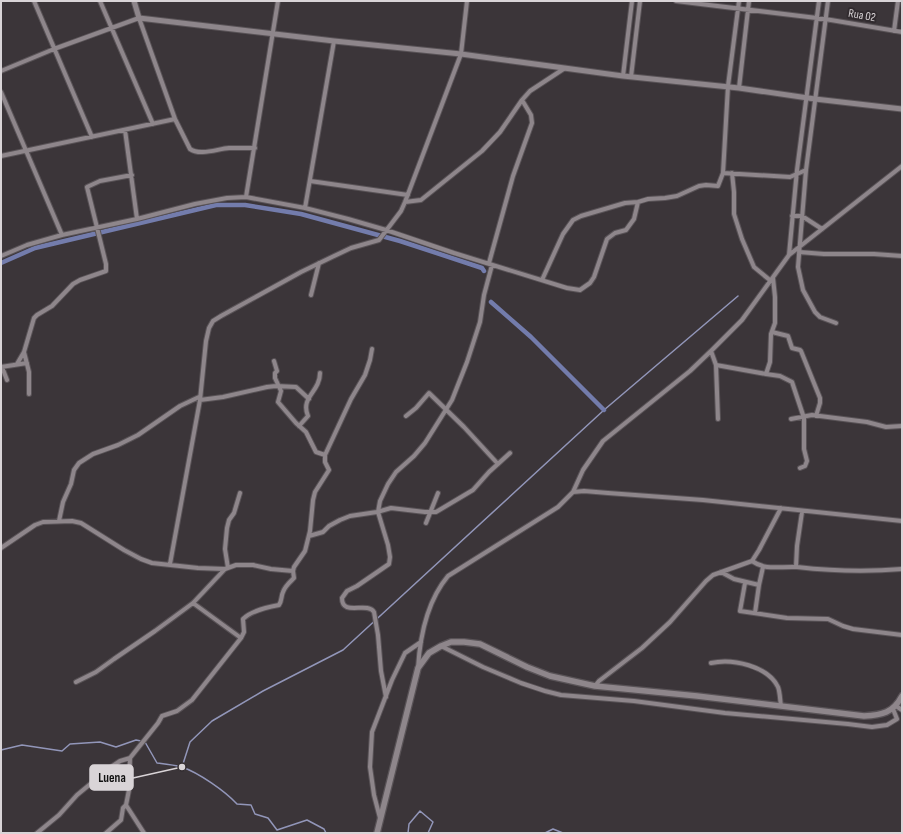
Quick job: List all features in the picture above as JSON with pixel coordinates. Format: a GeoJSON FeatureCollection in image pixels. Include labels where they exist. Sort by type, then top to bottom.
{"type":"FeatureCollection","features":[{"type":"Feature","properties":{"kind":"main road"},"geometry":{"type":"LineString","coordinates":[[377,833],[418,668],[429,653],[441,646],[458,642],[480,644],[527,667],[550,676],[595,686],[697,696],[864,716],[884,714],[895,708],[902,696]]}},
{"type":"Feature","properties":{"kind":"street"},"geometry":{"type":"LineString","coordinates":[[34,1],[92,137]]}},
{"type":"Feature","properties":{"kind":"street"},"geometry":{"type":"LineString","coordinates":[[100,1],[153,124]]}},
{"type":"Feature","properties":{"kind":"street"},"geometry":{"type":"LineString","coordinates":[[134,1],[175,119],[187,145],[193,151],[202,152],[231,148],[255,148]]}},
{"type":"Feature","properties":{"kind":"street"},"geometry":{"type":"LineString","coordinates":[[246,198],[274,34],[278,1]]}},
{"type":"Feature","properties":{"kind":"street"},"geometry":{"type":"LineString","coordinates":[[170,564],[200,399],[206,341],[209,328],[214,322],[236,307],[319,263],[351,248],[379,240],[401,211],[405,202],[461,54],[467,1]]}},
{"type":"Feature","properties":{"kind":"street"},"geometry":{"type":"LineString","coordinates":[[623,76],[632,1]]}},
{"type":"Feature","properties":{"kind":"street"},"geometry":{"type":"LineString","coordinates":[[631,77],[640,1]]}},
{"type":"Feature","properties":{"kind":"street","name":"Rua 02"},"geometry":{"type":"LineString","coordinates":[[676,1],[825,19],[902,32]]}},
{"type":"Feature","properties":{"kind":"street"},"geometry":{"type":"LineString","coordinates":[[542,280],[563,234],[573,220],[591,212],[625,203],[677,196],[699,186],[718,186],[723,173],[728,86],[739,1]]}},
{"type":"Feature","properties":{"kind":"street"},"geometry":{"type":"LineString","coordinates":[[739,88],[749,1]]}},
{"type":"Feature","properties":{"kind":"street"},"geometry":{"type":"LineString","coordinates":[[789,255],[796,175],[819,1]]}},
{"type":"Feature","properties":{"kind":"street"},"geometry":{"type":"LineString","coordinates":[[828,1],[806,170],[798,267],[799,278],[808,300],[815,312],[820,317],[836,323]]}},
{"type":"Feature","properties":{"kind":"street"},"geometry":{"type":"LineString","coordinates":[[894,31],[898,1]]}},
{"type":"Feature","properties":{"kind":"street"},"geometry":{"type":"LineString","coordinates":[[1,71],[54,48],[139,18],[461,54],[631,77],[728,86],[806,98],[902,109]]}},
{"type":"Feature","properties":{"kind":"street"},"geometry":{"type":"LineString","coordinates":[[305,208],[334,41]]}},
{"type":"Feature","properties":{"kind":"street"},"geometry":{"type":"LineString","coordinates":[[405,202],[416,202],[421,200],[478,155],[500,132],[530,91],[565,68]]}},
{"type":"Feature","properties":{"kind":"street"},"geometry":{"type":"LineString","coordinates":[[1,92],[62,235]]}},
{"type":"Feature","properties":{"kind":"street"},"geometry":{"type":"LineString","coordinates":[[386,696],[381,671],[378,635],[374,612],[369,608],[348,608],[342,601],[342,598],[347,590],[356,586],[389,564],[390,557],[387,540],[378,512],[380,501],[388,484],[396,472],[414,456],[447,410],[471,352],[480,322],[491,264],[513,176],[532,123],[532,115],[522,100]]}},
{"type":"Feature","properties":{"kind":"street"},"geometry":{"type":"LineString","coordinates":[[1,156],[175,119]]}},
{"type":"Feature","properties":{"kind":"street"},"geometry":{"type":"LineString","coordinates":[[125,130],[137,219]]}},
{"type":"Feature","properties":{"kind":"street"},"geometry":{"type":"LineString","coordinates":[[418,668],[420,642],[432,605],[439,587],[448,576],[558,507],[573,492],[583,470],[603,442],[690,371],[742,320],[789,255],[799,250],[822,229],[902,166]]}},
{"type":"Feature","properties":{"kind":"street"},"geometry":{"type":"LineString","coordinates":[[723,173],[790,177],[806,170]]}},
{"type":"Feature","properties":{"kind":"street"},"geometry":{"type":"LineString","coordinates":[[732,173],[734,214],[742,239],[754,267],[772,280],[776,313],[772,332],[770,362],[766,374]]}},
{"type":"Feature","properties":{"kind":"street"},"geometry":{"type":"LineString","coordinates":[[17,364],[24,352],[34,318],[52,306],[73,284],[106,271],[99,234],[87,187],[100,181],[132,175]]}},
{"type":"Feature","properties":{"kind":"street"},"geometry":{"type":"LineString","coordinates":[[310,181],[408,195]]}},
{"type":"Feature","properties":{"kind":"street"},"geometry":{"type":"LineString","coordinates":[[1,256],[27,245],[62,235],[137,219],[195,204],[227,198],[246,198],[305,208],[386,230],[574,290],[580,290],[585,287],[594,277],[608,239],[615,233],[626,230],[634,219],[638,202]]}},
{"type":"Feature","properties":{"kind":"street"},"geometry":{"type":"LineString","coordinates":[[792,216],[802,216],[822,229]]}},
{"type":"Feature","properties":{"kind":"street"},"geometry":{"type":"LineString","coordinates":[[799,250],[824,254],[874,254],[902,256]]}},
{"type":"Feature","properties":{"kind":"street"},"geometry":{"type":"LineString","coordinates":[[311,295],[319,263]]}},
{"type":"Feature","properties":{"kind":"street"},"geometry":{"type":"LineString","coordinates":[[772,332],[788,336],[792,348],[801,351],[820,398],[816,416]]}},
{"type":"Feature","properties":{"kind":"street"},"geometry":{"type":"LineString","coordinates":[[106,833],[121,820],[129,790],[130,758],[140,744],[162,716],[177,711],[192,700],[241,638],[244,632],[243,619],[246,616],[265,608],[279,605],[286,587],[294,578],[293,571],[299,558],[305,551],[309,536],[315,492],[329,470],[325,462],[325,456],[351,399],[369,366],[372,349]]}},
{"type":"Feature","properties":{"kind":"street"},"geometry":{"type":"LineString","coordinates":[[711,351],[716,365],[718,419]]}},
{"type":"Feature","properties":{"kind":"street"},"geometry":{"type":"LineString","coordinates":[[24,352],[28,363],[29,394]]}},
{"type":"Feature","properties":{"kind":"street"},"geometry":{"type":"LineString","coordinates":[[274,361],[277,371],[274,373],[275,378],[280,386],[280,396],[278,402],[306,432],[316,452],[325,456]]}},
{"type":"Feature","properties":{"kind":"street"},"geometry":{"type":"LineString","coordinates":[[7,380],[1,367],[28,363]]}},
{"type":"Feature","properties":{"kind":"street"},"geometry":{"type":"LineString","coordinates":[[716,365],[780,376],[792,382],[804,418],[804,449],[808,461],[805,466],[800,468]]}},
{"type":"Feature","properties":{"kind":"street"},"geometry":{"type":"LineString","coordinates":[[299,426],[308,416],[305,409],[306,402],[320,381],[320,373]]}},
{"type":"Feature","properties":{"kind":"street"},"geometry":{"type":"LineString","coordinates":[[59,521],[64,498],[71,484],[74,470],[79,463],[93,454],[118,445],[138,435],[180,406],[200,399],[223,397],[267,386],[296,387],[308,399]]}},
{"type":"Feature","properties":{"kind":"street"},"geometry":{"type":"LineString","coordinates":[[406,416],[416,408],[429,392],[498,464]]}},
{"type":"Feature","properties":{"kind":"street"},"geometry":{"type":"LineString","coordinates":[[791,419],[804,418],[812,415],[867,422],[886,427],[902,426]]}},
{"type":"Feature","properties":{"kind":"street"},"geometry":{"type":"LineString","coordinates":[[309,536],[323,532],[329,526],[350,516],[378,512],[391,508],[430,513],[441,509],[468,493],[510,453]]}},
{"type":"Feature","properties":{"kind":"street"},"geometry":{"type":"LineString","coordinates":[[573,492],[584,491],[781,508],[802,512],[902,521]]}},
{"type":"Feature","properties":{"kind":"street"},"geometry":{"type":"LineString","coordinates":[[76,682],[96,672],[193,603],[226,569],[225,550],[227,528],[229,520],[234,513],[240,493]]}},
{"type":"Feature","properties":{"kind":"street"},"geometry":{"type":"LineString","coordinates":[[426,523],[438,493]]}},
{"type":"Feature","properties":{"kind":"street"},"geometry":{"type":"LineString","coordinates":[[595,686],[642,648],[670,622],[713,575],[752,561],[781,508]]}},
{"type":"Feature","properties":{"kind":"street"},"geometry":{"type":"LineString","coordinates":[[796,567],[797,542],[802,512]]}},
{"type":"Feature","properties":{"kind":"street"},"geometry":{"type":"LineString","coordinates":[[1,548],[43,522],[72,521],[81,523],[106,540],[141,559],[152,562],[198,568],[226,569],[236,565],[253,565],[271,569],[293,571]]}},
{"type":"Feature","properties":{"kind":"street"},"geometry":{"type":"LineString","coordinates":[[752,561],[757,565],[772,568],[796,567],[810,570],[836,571],[902,569]]}},
{"type":"Feature","properties":{"kind":"street"},"geometry":{"type":"LineString","coordinates":[[755,613],[758,586],[763,567]]}},
{"type":"Feature","properties":{"kind":"street"},"geometry":{"type":"LineString","coordinates":[[721,572],[734,579],[758,586]]}},
{"type":"Feature","properties":{"kind":"street"},"geometry":{"type":"LineString","coordinates":[[745,583],[740,611],[787,618],[828,619],[853,630],[902,635]]}},
{"type":"Feature","properties":{"kind":"street"},"geometry":{"type":"LineString","coordinates":[[193,603],[241,638]]}},
{"type":"Feature","properties":{"kind":"street"},"geometry":{"type":"LineString","coordinates":[[380,821],[374,795],[370,766],[372,732],[405,653],[420,642]]}},
{"type":"Feature","properties":{"kind":"street"},"geometry":{"type":"LineString","coordinates":[[441,646],[483,667],[545,691],[561,694],[634,701],[726,713],[872,727],[887,724],[897,719],[895,708],[902,710]]}},
{"type":"Feature","properties":{"kind":"street"},"geometry":{"type":"LineString","coordinates":[[711,663],[725,661],[740,662],[763,672],[778,687],[781,706]]}},
{"type":"Feature","properties":{"kind":"street"},"geometry":{"type":"LineString","coordinates":[[37,833],[59,815],[77,795],[111,767],[120,761],[130,758]]}},
{"type":"Feature","properties":{"kind":"street"},"geometry":{"type":"LineString","coordinates":[[126,805],[144,833]]}},
{"type":"Feature","properties":{"kind":"street"},"geometry":{"type":"LineString","coordinates":[[112,827],[112,833]]}},
{"type":"Feature","properties":{"kind":"waterway"},"geometry":{"type":"LineString","coordinates":[[1,263],[35,248],[216,205],[245,205],[301,214],[400,241],[482,268],[484,271]]}},
{"type":"Feature","properties":{"kind":"waterway"},"geometry":{"type":"LineString","coordinates":[[182,767],[190,742],[212,721],[263,691],[343,650],[604,410],[738,296]]}},
{"type":"Feature","properties":{"kind":"waterway"},"geometry":{"type":"LineString","coordinates":[[491,302],[531,337],[604,410]]}},
{"type":"Feature","properties":{"kind":"waterway"},"geometry":{"type":"LineString","coordinates":[[1,750],[22,745],[62,751],[70,744],[100,742],[116,747],[136,740],[141,741]]}},
{"type":"Feature","properties":{"kind":"waterway"},"geometry":{"type":"LineString","coordinates":[[145,742],[157,763],[182,767],[196,773],[219,788],[237,804],[251,805],[255,814],[268,818],[277,830],[307,820],[324,829],[326,833]]}},
{"type":"Feature","properties":{"kind":"waterway"},"geometry":{"type":"LineString","coordinates":[[408,833],[409,824],[420,811],[433,822],[428,833]]}},
{"type":"Feature","properties":{"kind":"waterway"},"geometry":{"type":"LineString","coordinates":[[545,833],[553,829],[563,833]]}},
{"type":"Feature","properties":{"kind":"place","name":"Luena"},"geometry":{"type":"Point","coordinates":[182,767]}}]}
